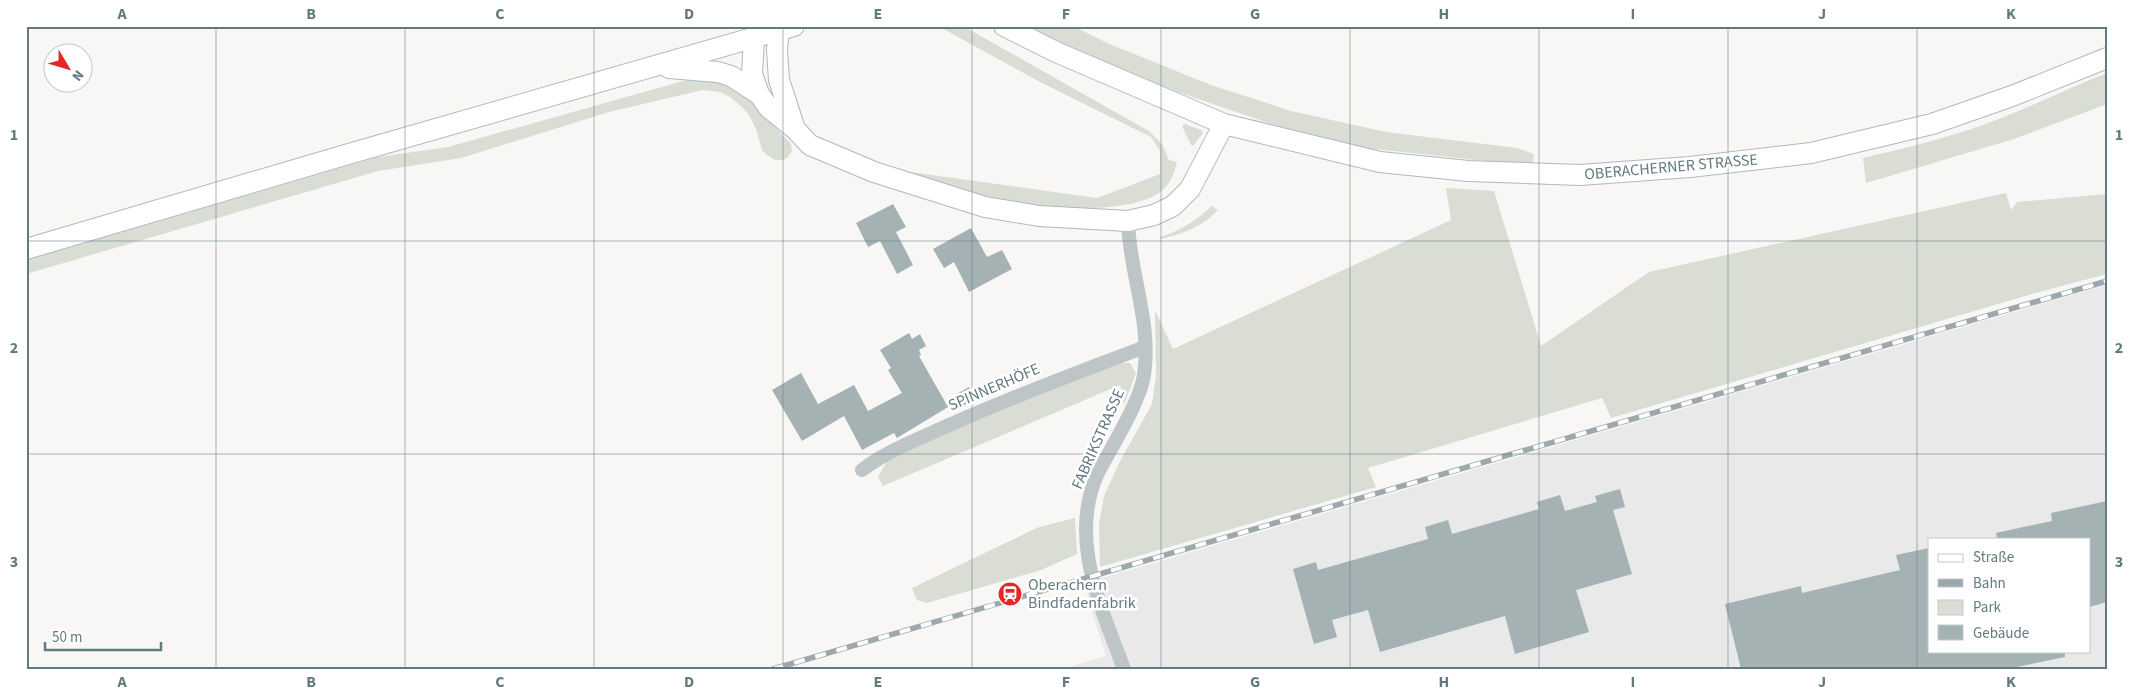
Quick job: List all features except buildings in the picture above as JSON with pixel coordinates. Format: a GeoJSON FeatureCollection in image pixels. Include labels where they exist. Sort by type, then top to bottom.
{"type":"FeatureCollection","features":[{"type":"Feature","properties":{"kind":"main road","name":"OBERACHERNER STRASSE"},"geometry":{"type":"LineString","coordinates":[[1004,26],[1056,52],[1224,124],[1380,162],[1468,171],[1589,174],[1690,167],[1811,153],[1932,124],[2012,96],[2107,58]]}},
{"type":"Feature","properties":{"kind":"main road"},"geometry":{"type":"LineString","coordinates":[[26,249],[352,152],[787,28]]}},
{"type":"Feature","properties":{"kind":"main road"},"geometry":{"type":"LineString","coordinates":[[787,28],[777,50],[779,80],[795,129]]}},
{"type":"Feature","properties":{"kind":"main road"},"geometry":{"type":"LineString","coordinates":[[754,38],[752,74],[759,94],[769,108],[795,129],[810,145],[874,172],[985,207],[1039,216],[1128,221],[1154,214],[1173,206],[1190,189],[1224,124]]}},
{"type":"Feature","properties":{"kind":"main road"},"geometry":{"type":"LineString","coordinates":[[657,66],[718,72],[731,76],[759,94]]}},
{"type":"Feature","properties":{"kind":"street","name":"FABRIKSTRASSE"},"geometry":{"type":"LineString","coordinates":[[1124,669],[1097,599],[1091,576],[1086,528],[1088,503],[1098,474],[1132,407],[1144,376],[1145,347],[1142,304],[1128,238],[1128,221]]}},
{"type":"Feature","properties":{"kind":"street","name":"SPINNERHÖFE"},"geometry":{"type":"LineString","coordinates":[[862,470],[897,449],[962,420],[1080,370],[1145,347]]}},
{"type":"Feature","properties":{"kind":"shaded area"},"geometry":{"type":"Polygon","coordinates":[[[2107,285],[2107,669],[1063,669],[1106,656],[1090,606],[1085,583],[2107,285]]]}},
{"type":"Feature","properties":{"kind":"green space"},"geometry":{"type":"Polygon","coordinates":[[[938,26],[963,26],[1149,131],[1162,144],[1169,160],[1177,162],[1169,183],[1151,198],[1111,207],[1040,207],[989,199],[889,169],[1097,198],[1160,174],[1160,151],[1151,137],[1040,82],[938,26]]]}},
{"type":"Feature","properties":{"kind":"green space"},"geometry":{"type":"Polygon","coordinates":[[[1027,26],[1073,26],[1107,43],[1211,85],[1291,111],[1386,132],[1517,148],[1534,154],[1532,166],[1366,148],[1280,127],[1178,92],[1070,50],[1027,26]]]}},
{"type":"Feature","properties":{"kind":"green space"},"geometry":{"type":"Polygon","coordinates":[[[2107,73],[2107,104],[2014,139],[1866,183],[1863,158],[1977,127],[2010,115],[2107,73]]]}},
{"type":"Feature","properties":{"kind":"green space"},"geometry":{"type":"Polygon","coordinates":[[[720,80],[745,93],[791,144],[792,151],[788,157],[783,160],[775,160],[767,155],[762,150],[756,129],[749,115],[742,107],[730,97],[720,92],[703,90],[609,112],[461,158],[378,171],[26,274],[26,260],[378,157],[448,147],[683,81],[720,80]]]}},
{"type":"Feature","properties":{"kind":"green space"},"geometry":{"type":"Polygon","coordinates":[[[1185,124],[1201,130],[1203,133],[1193,146],[1182,126],[1185,124]]]}},
{"type":"Feature","properties":{"kind":"green space"},"geometry":{"type":"Polygon","coordinates":[[[1446,188],[1494,191],[1541,346],[1649,272],[2006,193],[2011,210],[2017,202],[2107,194],[2107,274],[2032,294],[1611,418],[1602,398],[1368,468],[1376,487],[1100,567],[1099,524],[1104,496],[1119,463],[1152,404],[1156,376],[1155,310],[1173,349],[1451,220],[1446,188]]]}},
{"type":"Feature","properties":{"kind":"green space"},"geometry":{"type":"Polygon","coordinates":[[[1212,206],[1218,210],[1199,225],[1177,235],[1160,239],[1160,237],[1175,232],[1188,224],[1212,206]]]}},
{"type":"Feature","properties":{"kind":"green space"},"geometry":{"type":"Polygon","coordinates":[[[1120,363],[1130,363],[1136,373],[1124,405],[1120,385],[883,486],[878,477],[889,458],[1083,374],[1120,363]]]}},
{"type":"Feature","properties":{"kind":"green space"},"geometry":{"type":"Polygon","coordinates":[[[1075,518],[1077,554],[1041,570],[927,603],[917,600],[912,588],[1039,527],[1075,518]]]}},
{"type":"Feature","properties":{"kind":"railway"},"geometry":{"type":"LineString","coordinates":[[773,669],[2107,281]]}},
{"type":"Feature","properties":{"kind":"place","name":"Oberachern Bindfadenfabrik"},"geometry":{"type":"Point","coordinates":[1010,594]}}]}
